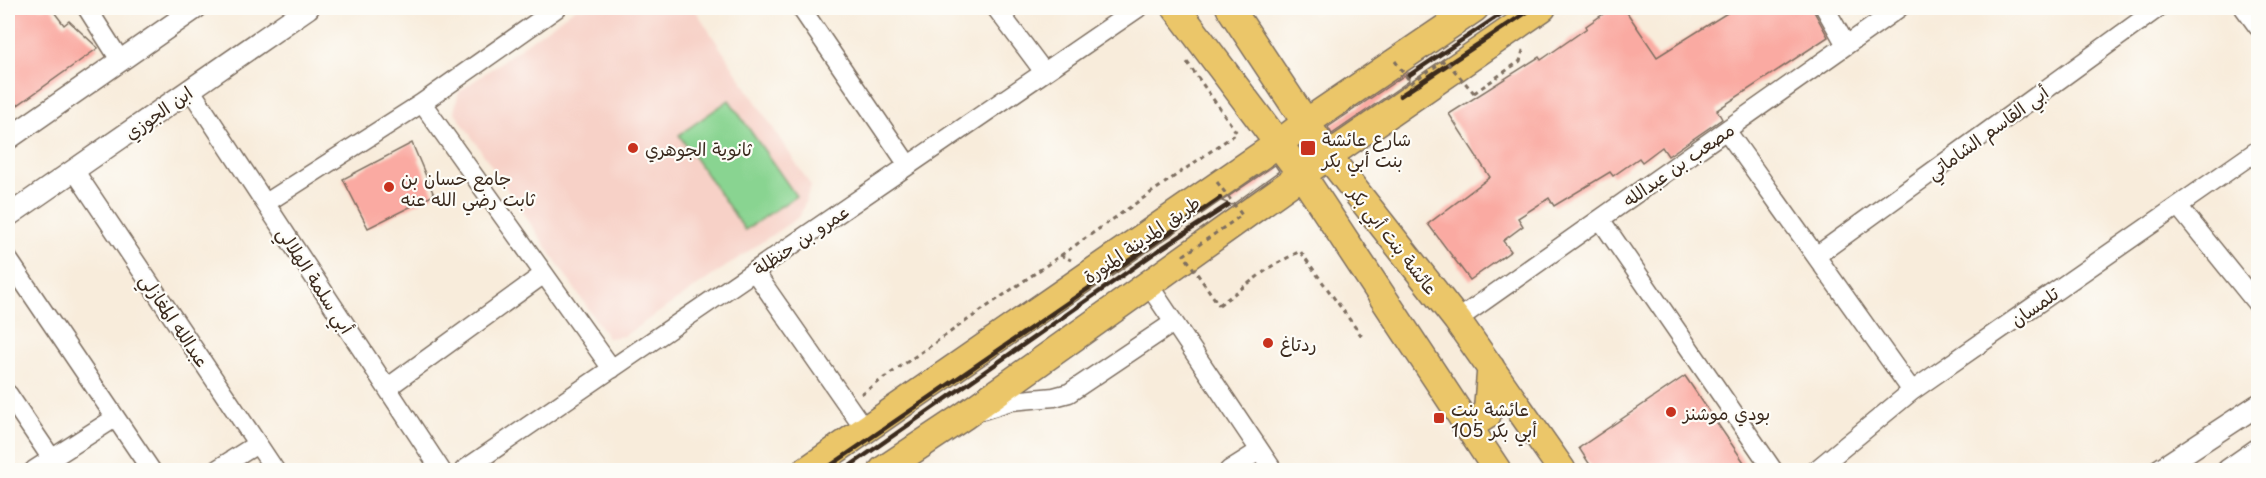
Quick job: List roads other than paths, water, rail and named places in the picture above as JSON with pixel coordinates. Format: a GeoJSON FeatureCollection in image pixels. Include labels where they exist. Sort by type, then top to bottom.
{"type":"FeatureCollection","features":[{"type":"Feature","properties":{"kind":"main road","name":"عائشة بنت أبي بكر"},"geometry":{"type":"LineString","coordinates":[[1176,8],[1302,176],[1497,471]]}},
{"type":"Feature","properties":{"kind":"main road","name":"عائشة بنت أبي بكر"},"geometry":{"type":"LineString","coordinates":[[1230,8],[1329,156],[1457,320],[1562,471]]}},
{"type":"Feature","properties":{"kind":"main road","name":"طريق المدينة المنورة"},"geometry":{"type":"LineString","coordinates":[[807,471],[1218,183],[1474,8]]}},
{"type":"Feature","properties":{"kind":"main road"},"geometry":{"type":"LineString","coordinates":[[883,471],[1542,8]]}},
{"type":"Feature","properties":{"kind":"main road"},"geometry":{"type":"LineString","coordinates":[[1465,424],[1476,422],[1487,415],[1491,368]]}},
{"type":"Feature","properties":{"kind":"street"},"geometry":{"type":"LineString","coordinates":[[87,8],[120,60]]}},
{"type":"Feature","properties":{"kind":"street"},"geometry":{"type":"LineString","coordinates":[[8,139],[196,8]]}},
{"type":"Feature","properties":{"kind":"street","name":"ابن الجوزي"},"geometry":{"type":"LineString","coordinates":[[8,216],[308,8]]}},
{"type":"Feature","properties":{"kind":"street"},"geometry":{"type":"LineString","coordinates":[[266,203],[422,103],[536,13],[557,8]]}},
{"type":"Feature","properties":{"kind":"street"},"geometry":{"type":"LineString","coordinates":[[801,8],[908,165]]}},
{"type":"Feature","properties":{"kind":"street"},"geometry":{"type":"LineString","coordinates":[[996,8],[1044,72]]}},
{"type":"Feature","properties":{"kind":"street","name":"عمرو بن حنظلة"},"geometry":{"type":"LineString","coordinates":[[464,471],[1138,8]]}},
{"type":"Feature","properties":{"kind":"street"},"geometry":{"type":"LineString","coordinates":[[1825,8],[1846,45]]}},
{"type":"Feature","properties":{"kind":"street","name":"مصعب بن عبدالله"},"geometry":{"type":"LineString","coordinates":[[1457,320],[1899,8]]}},
{"type":"Feature","properties":{"kind":"street","name":"أبي القاسم الشاماتي"},"geometry":{"type":"LineString","coordinates":[[1816,256],[2158,8]]}},
{"type":"Feature","properties":{"kind":"street"},"geometry":{"type":"LineString","coordinates":[[2244,8],[2259,27]]}},
{"type":"Feature","properties":{"kind":"street","name":"أبي سلمة الهلالي"},"geometry":{"type":"LineString","coordinates":[[190,89],[441,471]]}},
{"type":"Feature","properties":{"kind":"street"},"geometry":{"type":"LineString","coordinates":[[422,103],[612,369]]}},
{"type":"Feature","properties":{"kind":"street"},"geometry":{"type":"LineString","coordinates":[[1726,130],[1912,391]]}},
{"type":"Feature","properties":{"kind":"street","name":"تلمسان"},"geometry":{"type":"LineString","coordinates":[[1816,471],[1912,391],[2259,150]]}},
{"type":"Feature","properties":{"kind":"street","name":"عبدالله المغازلي"},"geometry":{"type":"LineString","coordinates":[[74,170],[275,471]]}},
{"type":"Feature","properties":{"kind":"street"},"geometry":{"type":"LineString","coordinates":[[2178,206],[2259,304]]}},
{"type":"Feature","properties":{"kind":"street"},"geometry":{"type":"LineString","coordinates":[[1600,219],[1773,471]]}},
{"type":"Feature","properties":{"kind":"street"},"geometry":{"type":"LineString","coordinates":[[8,259],[151,471]]}},
{"type":"Feature","properties":{"kind":"street"},"geometry":{"type":"LineString","coordinates":[[754,271],[865,430]]}},
{"type":"Feature","properties":{"kind":"street"},"geometry":{"type":"LineString","coordinates":[[387,388],[544,274]]}},
{"type":"Feature","properties":{"kind":"street"},"geometry":{"type":"LineString","coordinates":[[1149,284],[1274,471]]}},
{"type":"Feature","properties":{"kind":"street"},"geometry":{"type":"LineString","coordinates":[[964,416],[1011,401],[1054,398],[1069,393],[1173,323]]}},
{"type":"Feature","properties":{"kind":"street"},"geometry":{"type":"LineString","coordinates":[[8,394],[52,459]]}},
{"type":"Feature","properties":{"kind":"street"},"geometry":{"type":"LineString","coordinates":[[2159,471],[2259,405]]}},
{"type":"Feature","properties":{"kind":"street"},"geometry":{"type":"LineString","coordinates":[[34,471],[115,418]]}},
{"type":"Feature","properties":{"kind":"street"},"geometry":{"type":"LineString","coordinates":[[216,471],[257,444]]}},
{"type":"Feature","properties":{"kind":"street"},"geometry":{"type":"LineString","coordinates":[[2228,471],[2259,449]]}},
{"type":"Feature","properties":{"kind":"street"},"geometry":{"type":"LineString","coordinates":[[1229,471],[1259,451]]}},
{"type":"Feature","properties":{"kind":"railway"},"geometry":{"type":"LineString","coordinates":[[1408,76],[1510,8]]}},
{"type":"Feature","properties":{"kind":"railway"},"geometry":{"type":"LineString","coordinates":[[1400,96],[1533,8]]}},
{"type":"Feature","properties":{"kind":"railway"},"geometry":{"type":"LineString","coordinates":[[824,470],[1220,198]]}},
{"type":"Feature","properties":{"kind":"railway"},"geometry":{"type":"LineString","coordinates":[[844,470],[1156,252],[1228,205]]}},
{"type":"Feature","properties":{"kind":"place","name":"ثانوية الجوهري"},"geometry":{"type":"Point","coordinates":[633,148]}},
{"type":"Feature","properties":{"kind":"place","name":"شارع عائشة بنت أبي بكر"},"geometry":{"type":"Point","coordinates":[1308,148]}},
{"type":"Feature","properties":{"kind":"place","name":"جامع حسان بن ثابت رضي الله عنه"},"geometry":{"type":"Point","coordinates":[389,187]}},
{"type":"Feature","properties":{"kind":"place","name":"ردتاغ"},"geometry":{"type":"Point","coordinates":[1268,343]}},
{"type":"Feature","properties":{"kind":"place","name":"بودي موشنز"},"geometry":{"type":"Point","coordinates":[1671,412]}},
{"type":"Feature","properties":{"kind":"place","name":"عائشة بنت أبي بكر 105"},"geometry":{"type":"Point","coordinates":[1439,418]}}]}
